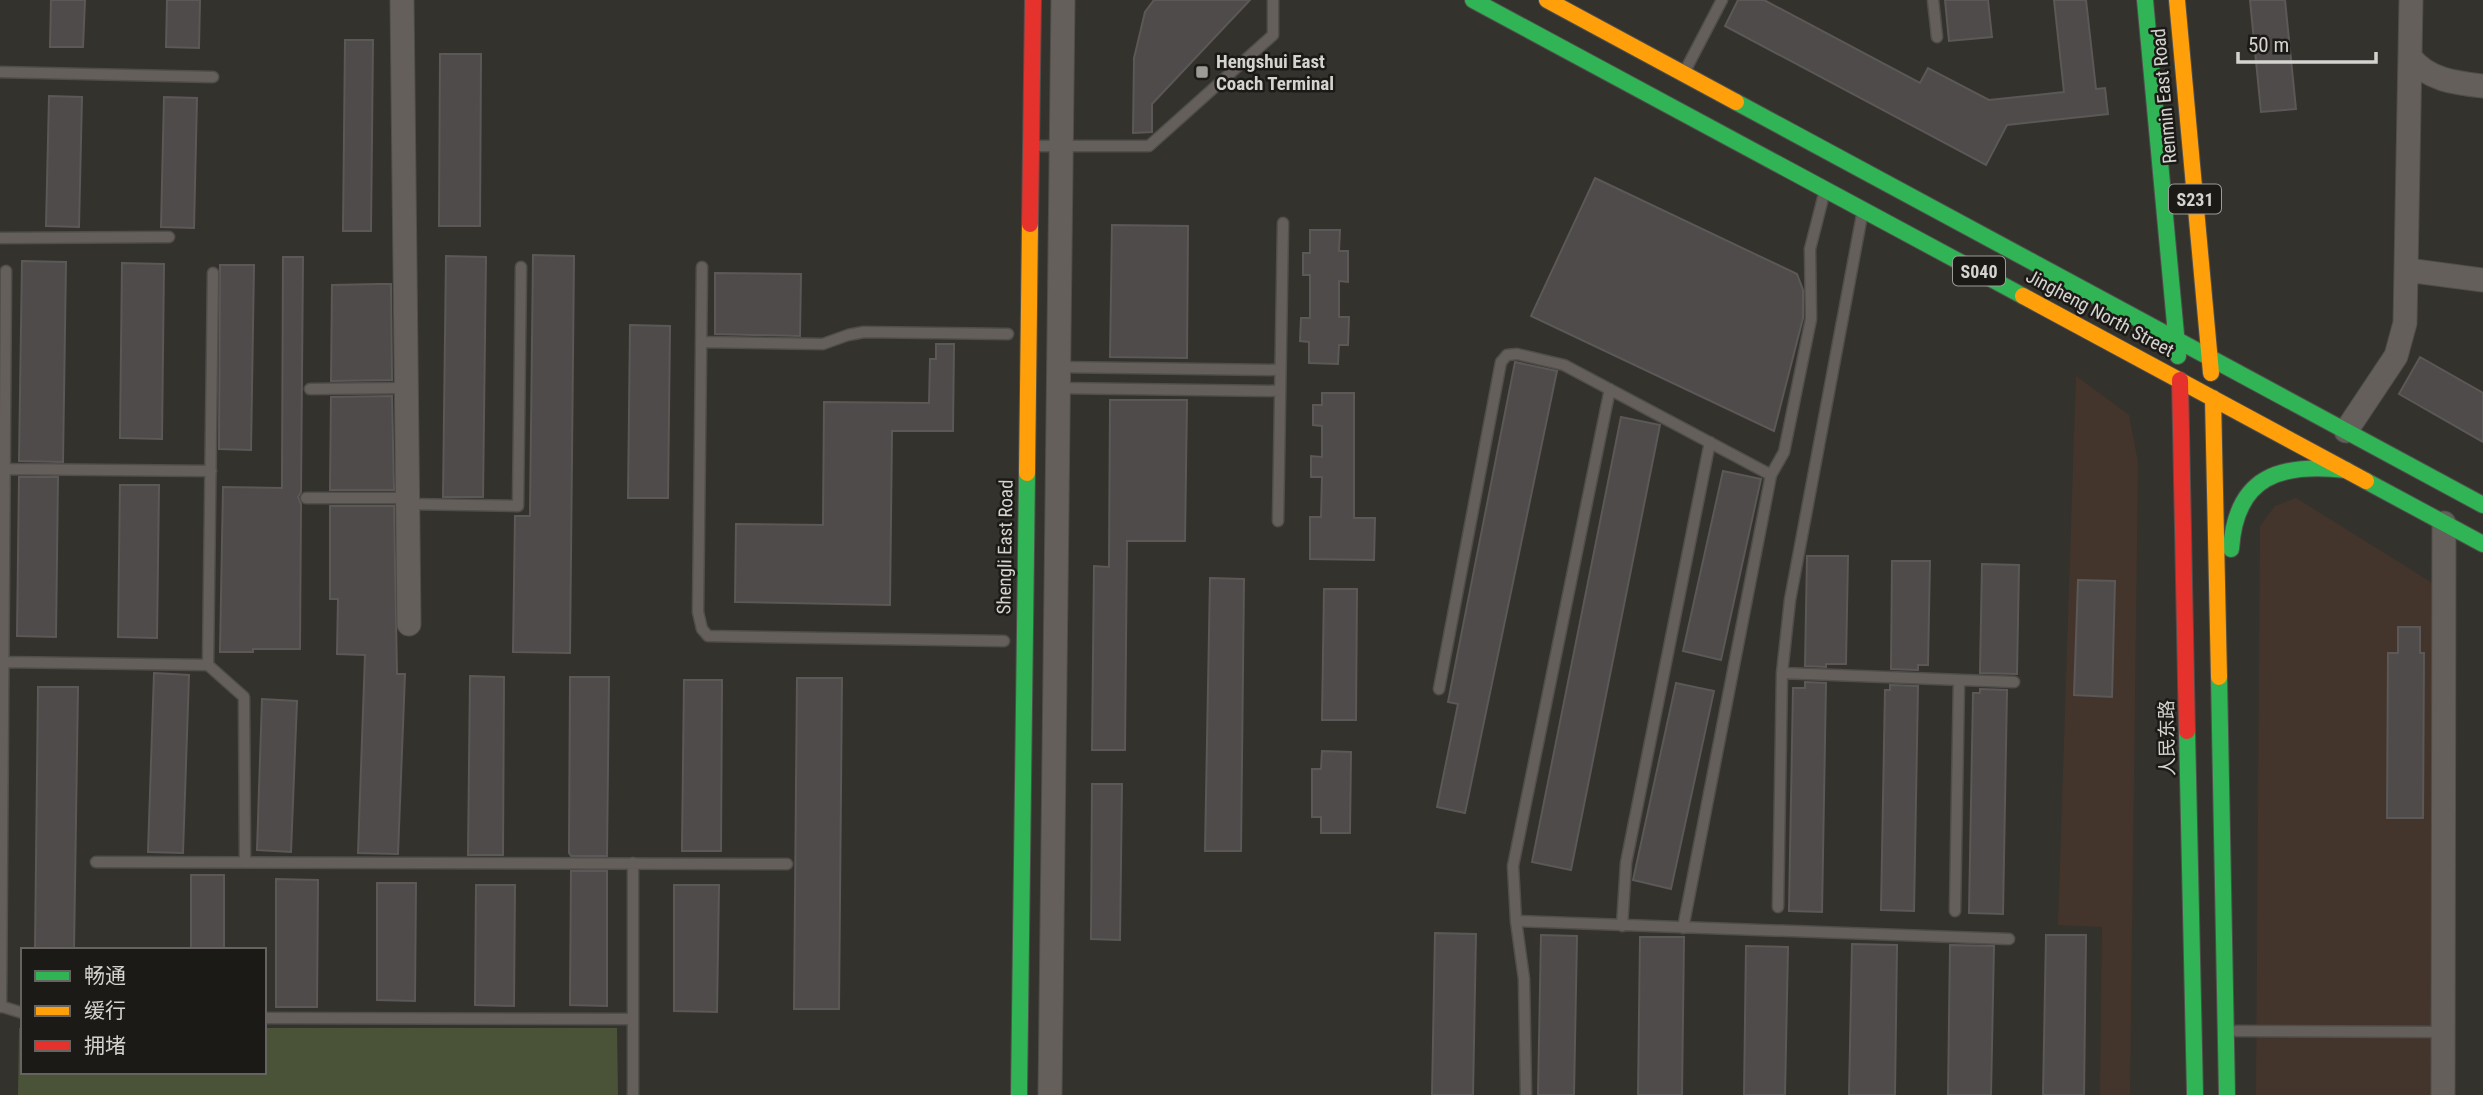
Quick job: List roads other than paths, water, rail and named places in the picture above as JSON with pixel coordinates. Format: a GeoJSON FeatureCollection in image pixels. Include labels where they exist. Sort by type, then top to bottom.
{"type":"FeatureCollection","features":[{"type":"Feature","properties":{"kind":"main road","name":"Shengli East Road"},"geometry":{"type":"LineString","coordinates":[[1018,1095],[1033,0]]}},
{"type":"Feature","properties":{"kind":"main road","name":"Jingheng North Street"},"geometry":{"type":"LineString","coordinates":[[1474,0],[2483,544]]}},
{"type":"Feature","properties":{"kind":"main road","name":"Jingheng North Street"},"geometry":{"type":"LineString","coordinates":[[1547,0],[2483,505]]}},
{"type":"Feature","properties":{"kind":"main road","name":"Renmin East Road"},"geometry":{"type":"LineString","coordinates":[[2146,0],[2180,380]]}},
{"type":"Feature","properties":{"kind":"main road","name":"Renmin East Road"},"geometry":{"type":"LineString","coordinates":[[2177,0],[2213,398]]}},
{"type":"Feature","properties":{"kind":"main road","name":"人民东路"},"geometry":{"type":"LineString","coordinates":[[2180,380],[2195,1095]]}},
{"type":"Feature","properties":{"kind":"main road"},"geometry":{"type":"LineString","coordinates":[[2213,398],[2227,1095]]}},
{"type":"Feature","properties":{"kind":"main road"},"geometry":{"type":"LineString","coordinates":[[2220,725],[2235,514],[2246,495],[2260,483],[2280,474],[2307,467],[2347,470]]}},
{"type":"Feature","properties":{"kind":"street"},"geometry":{"type":"LineString","coordinates":[[402,0],[409,624]]}},
{"type":"Feature","properties":{"kind":"street"},"geometry":{"type":"LineString","coordinates":[[1050,1095],[1063,0]]}},
{"type":"Feature","properties":{"kind":"street"},"geometry":{"type":"LineString","coordinates":[[2346,431],[2396,356],[2405,323],[2411,0]]}},
{"type":"Feature","properties":{"kind":"street"},"geometry":{"type":"LineString","coordinates":[[2410,57],[2417,66],[2432,76],[2483,86]]}},
{"type":"Feature","properties":{"kind":"street"},"geometry":{"type":"LineString","coordinates":[[2407,270],[2483,280]]}},
{"type":"Feature","properties":{"kind":"street"},"geometry":{"type":"LineString","coordinates":[[2444,523],[2444,1095]]}},
{"type":"Feature","properties":{"kind":"lane"},"geometry":{"type":"LineString","coordinates":[[1031,146],[1149,146],[1273,36],[1273,0]]}},
{"type":"Feature","properties":{"kind":"lane"},"geometry":{"type":"LineString","coordinates":[[1684,73],[1722,0]]}},
{"type":"Feature","properties":{"kind":"lane"},"geometry":{"type":"LineString","coordinates":[[1933,0],[1937,37]]}},
{"type":"Feature","properties":{"kind":"lane"},"geometry":{"type":"LineString","coordinates":[[0,72],[213,77]]}},
{"type":"Feature","properties":{"kind":"lane"},"geometry":{"type":"LineString","coordinates":[[1683,928],[1771,475],[1784,452],[1811,319],[1810,249],[1825,188]]}},
{"type":"Feature","properties":{"kind":"lane"},"geometry":{"type":"LineString","coordinates":[[1778,907],[1782,673],[1790,600],[1863,209]]}},
{"type":"Feature","properties":{"kind":"lane"},"geometry":{"type":"LineString","coordinates":[[1278,522],[1283,223]]}},
{"type":"Feature","properties":{"kind":"lane"},"geometry":{"type":"LineString","coordinates":[[0,238],[169,237]]}},
{"type":"Feature","properties":{"kind":"lane"},"geometry":{"type":"LineString","coordinates":[[306,498],[518,506],[521,267]]}},
{"type":"Feature","properties":{"kind":"lane"},"geometry":{"type":"LineString","coordinates":[[702,267],[698,612],[702,629],[708,636],[1004,641]]}},
{"type":"Feature","properties":{"kind":"lane"},"geometry":{"type":"LineString","coordinates":[[6,271],[1,1007],[21,1012]]}},
{"type":"Feature","properties":{"kind":"lane"},"geometry":{"type":"LineString","coordinates":[[208,664],[213,273]]}},
{"type":"Feature","properties":{"kind":"lane"},"geometry":{"type":"LineString","coordinates":[[701,342],[823,344],[864,332],[1008,334]]}},
{"type":"Feature","properties":{"kind":"lane"},"geometry":{"type":"LineString","coordinates":[[1439,689],[1502,362],[1507,355],[1517,354],[1564,365],[1771,475]]}},
{"type":"Feature","properties":{"kind":"lane"},"geometry":{"type":"LineString","coordinates":[[1058,377],[1280,370]]}},
{"type":"Feature","properties":{"kind":"lane"},"geometry":{"type":"LineString","coordinates":[[1058,377],[1280,391]]}},
{"type":"Feature","properties":{"kind":"lane"},"geometry":{"type":"LineString","coordinates":[[310,389],[407,388]]}},
{"type":"Feature","properties":{"kind":"lane"},"geometry":{"type":"LineString","coordinates":[[1526,1094],[1524,979],[1516,921],[1513,866],[1610,389]]}},
{"type":"Feature","properties":{"kind":"lane"},"geometry":{"type":"LineString","coordinates":[[1622,926],[1626,863],[1710,442]]}},
{"type":"Feature","properties":{"kind":"lane"},"geometry":{"type":"LineString","coordinates":[[4,469],[211,471]]}},
{"type":"Feature","properties":{"kind":"lane"},"geometry":{"type":"LineString","coordinates":[[3,662],[208,664],[244,697],[245,862]]}},
{"type":"Feature","properties":{"kind":"lane"},"geometry":{"type":"LineString","coordinates":[[1782,673],[2014,682]]}},
{"type":"Feature","properties":{"kind":"lane"},"geometry":{"type":"LineString","coordinates":[[1955,911],[1959,680]]}},
{"type":"Feature","properties":{"kind":"lane"},"geometry":{"type":"LineString","coordinates":[[96,862],[787,864]]}},
{"type":"Feature","properties":{"kind":"lane"},"geometry":{"type":"LineString","coordinates":[[633,863],[633,1095]]}},
{"type":"Feature","properties":{"kind":"lane"},"geometry":{"type":"LineString","coordinates":[[1516,921],[2010,939]]}},
{"type":"Feature","properties":{"kind":"lane"},"geometry":{"type":"LineString","coordinates":[[266,1018],[633,1019]]}},
{"type":"Feature","properties":{"kind":"lane"},"geometry":{"type":"LineString","coordinates":[[2235,1031],[2444,1032]]}},
{"type":"Feature","properties":{"kind":"place","name":"Hengshui East Coach Terminal"},"geometry":{"type":"Point","coordinates":[1202,72]}}]}
